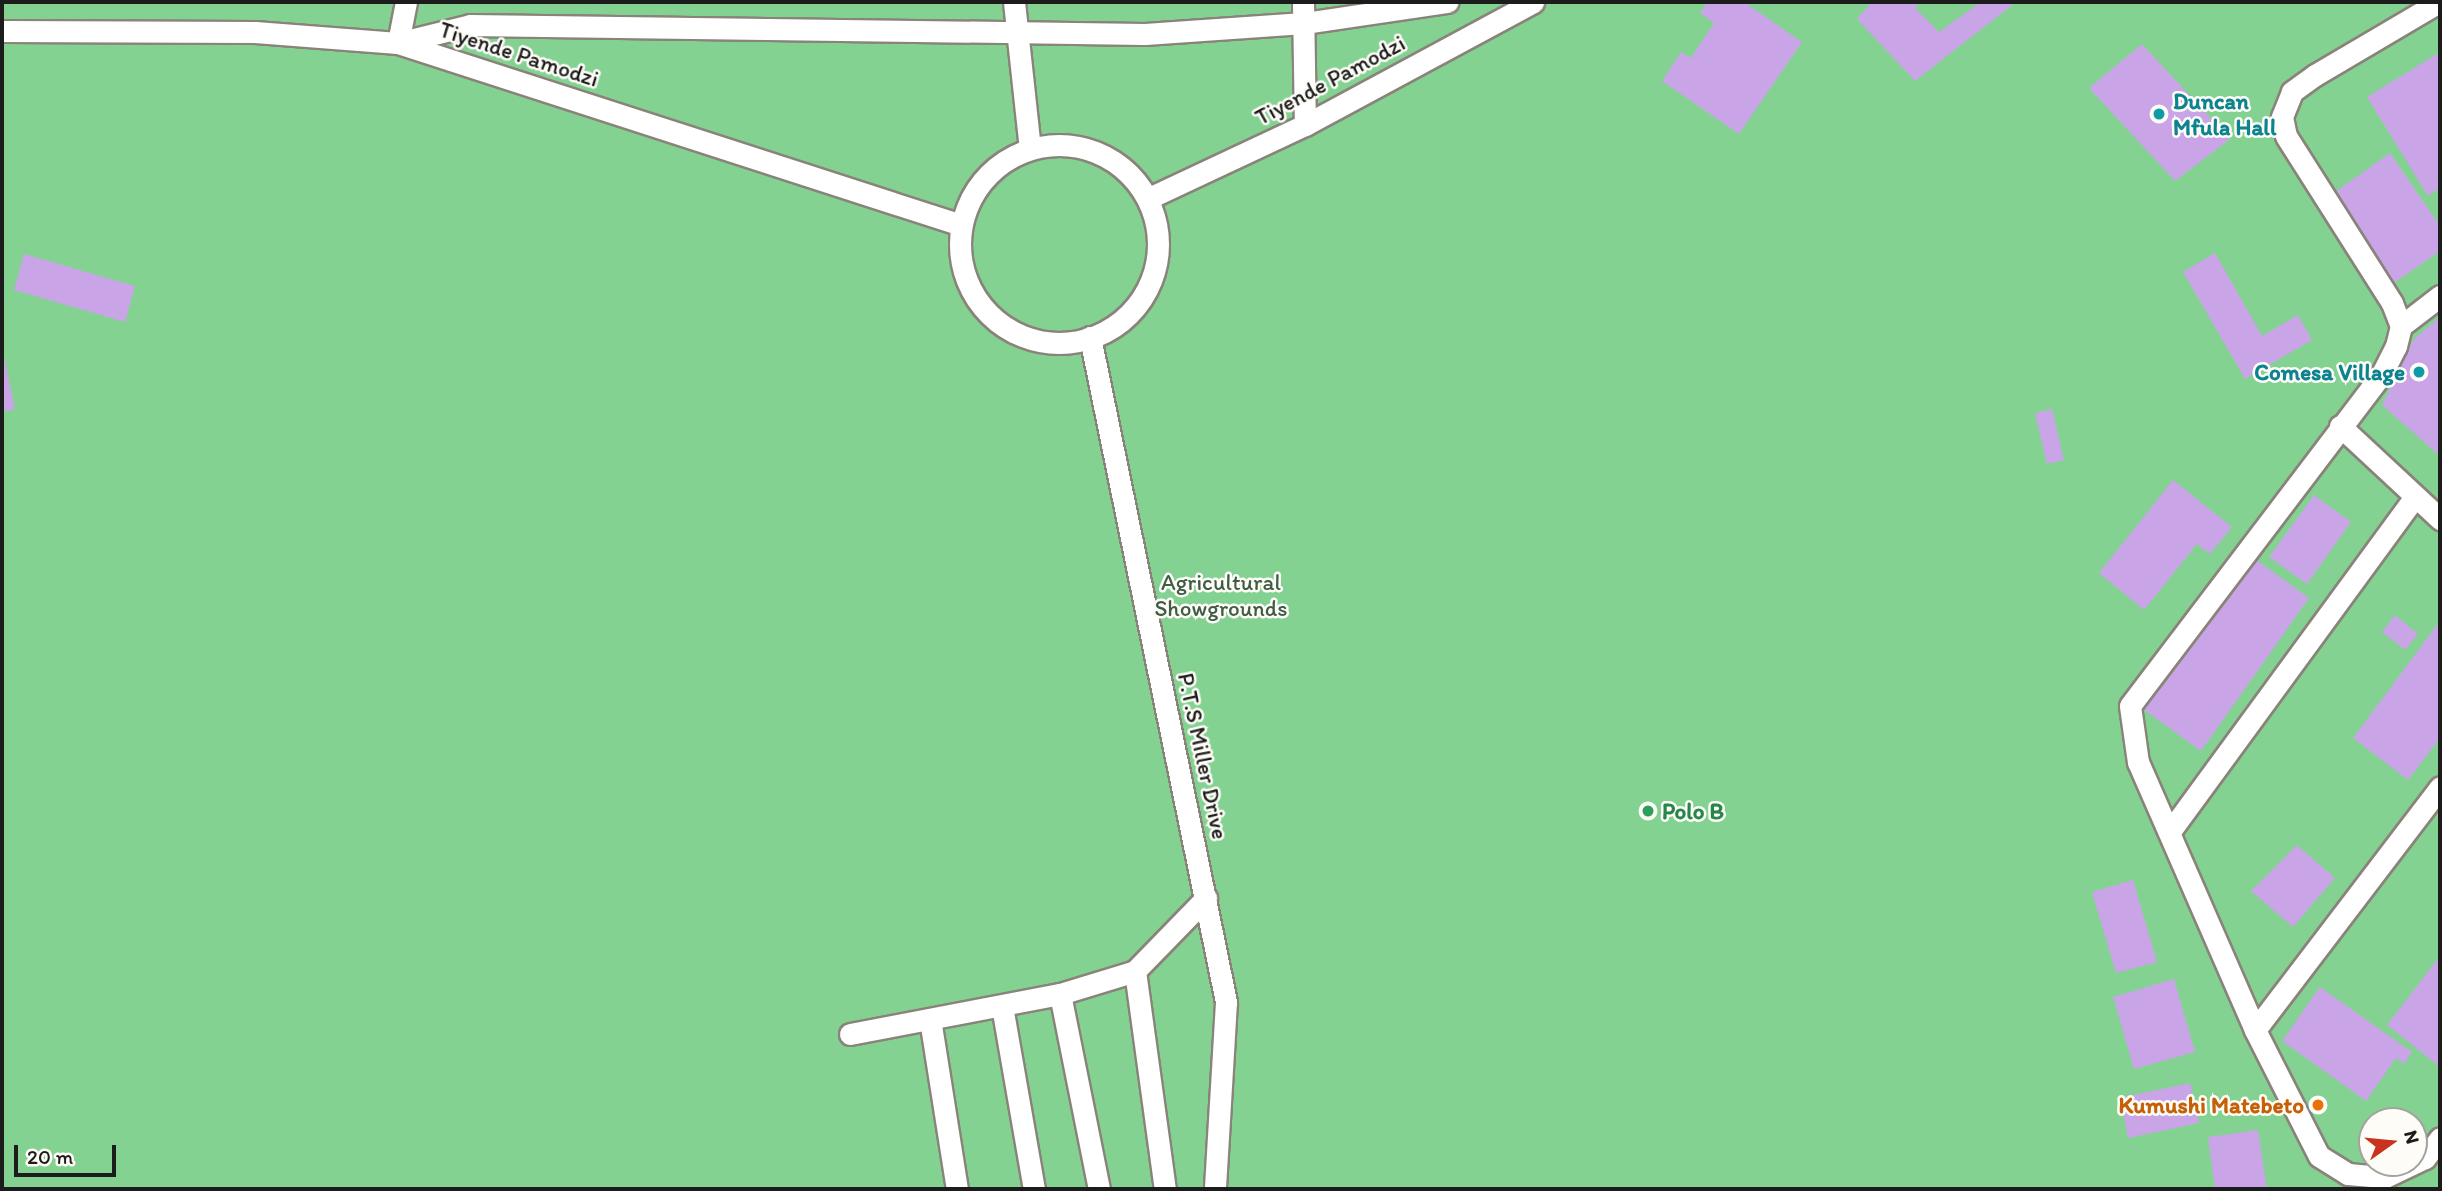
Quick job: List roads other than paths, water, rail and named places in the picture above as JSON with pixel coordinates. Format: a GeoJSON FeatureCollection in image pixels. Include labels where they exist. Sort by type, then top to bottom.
{"type":"FeatureCollection","features":[{"type":"Feature","properties":{"kind":"lane"},"geometry":{"type":"LineString","coordinates":[[406,2],[398,43],[470,25],[1019,29],[1145,34],[1303,12],[1447,2]]}},
{"type":"Feature","properties":{"kind":"lane"},"geometry":{"type":"LineString","coordinates":[[1014,2],[1030,149]]}},
{"type":"Feature","properties":{"kind":"lane","name":"Tiyende Pamodzi"},"geometry":{"type":"LineString","coordinates":[[1149,198],[1305,125],[1533,2]]}},
{"type":"Feature","properties":{"kind":"lane"},"geometry":{"type":"LineString","coordinates":[[2401,326],[2392,303],[2286,136],[2282,117],[2292,92],[2307,80],[2440,2]]}},
{"type":"Feature","properties":{"kind":"lane"},"geometry":{"type":"LineString","coordinates":[[1303,12],[1305,125]]}},
{"type":"Feature","properties":{"kind":"lane","name":"Tiyende Pamodzi"},"geometry":{"type":"LineString","coordinates":[[2,31],[255,32],[398,43],[961,225]]}},
{"type":"Feature","properties":{"kind":"lane"},"geometry":{"type":"LineString","coordinates":[[1052,146],[1097,154],[1120,164],[1149,198],[1160,239],[1152,280],[1125,316],[1090,337],[1070,342],[1029,339],[993,319],[968,286],[962,266],[961,225],[978,186],[1010,157],[1030,149],[1052,146]]}},
{"type":"Feature","properties":{"kind":"lane"},"geometry":{"type":"LineString","coordinates":[[2440,296],[2401,326],[2381,375],[2130,706],[2138,762],[2171,830],[2255,1030],[2319,1156],[2347,1182],[2385,1177],[2425,1157],[2440,1138]]}},
{"type":"Feature","properties":{"kind":"lane","name":"P.T.S Miller Drive"},"geometry":{"type":"LineString","coordinates":[[1090,337],[1226,1002],[1215,1189]]}},
{"type":"Feature","properties":{"kind":"lane"},"geometry":{"type":"LineString","coordinates":[[2340,426],[2414,498],[2440,519]]}},
{"type":"Feature","properties":{"kind":"lane"},"geometry":{"type":"LineString","coordinates":[[2171,830],[2414,498]]}},
{"type":"Feature","properties":{"kind":"lane"},"geometry":{"type":"LineString","coordinates":[[2255,1030],[2440,788]]}},
{"type":"Feature","properties":{"kind":"lane"},"geometry":{"type":"LineString","coordinates":[[850,1034],[1060,994],[1135,971],[1206,898]]}},
{"type":"Feature","properties":{"kind":"lane"},"geometry":{"type":"LineString","coordinates":[[1135,971],[1165,1189]]}},
{"type":"Feature","properties":{"kind":"lane"},"geometry":{"type":"LineString","coordinates":[[1060,994],[1099,1189]]}},
{"type":"Feature","properties":{"kind":"lane"},"geometry":{"type":"LineString","coordinates":[[1002,1006],[1034,1189]]}},
{"type":"Feature","properties":{"kind":"lane"},"geometry":{"type":"LineString","coordinates":[[930,1019],[957,1189]]}},
{"type":"Feature","properties":{"kind":"place","name":"Duncan Mfula Hall"},"geometry":{"type":"Point","coordinates":[2159,114]}},
{"type":"Feature","properties":{"kind":"place","name":"Comesa Village"},"geometry":{"type":"Point","coordinates":[2419,372]}},
{"type":"Feature","properties":{"kind":"place","name":"Polo B"},"geometry":{"type":"Point","coordinates":[1648,811]}},
{"type":"Feature","properties":{"kind":"place","name":"Kumushi Matebeto"},"geometry":{"type":"Point","coordinates":[2318,1105]}},
{"type":"Feature","properties":{"kind":"park label","name":"Agricultural Showgrounds"},"geometry":{"type":"Point","coordinates":[1221,595]}}]}
